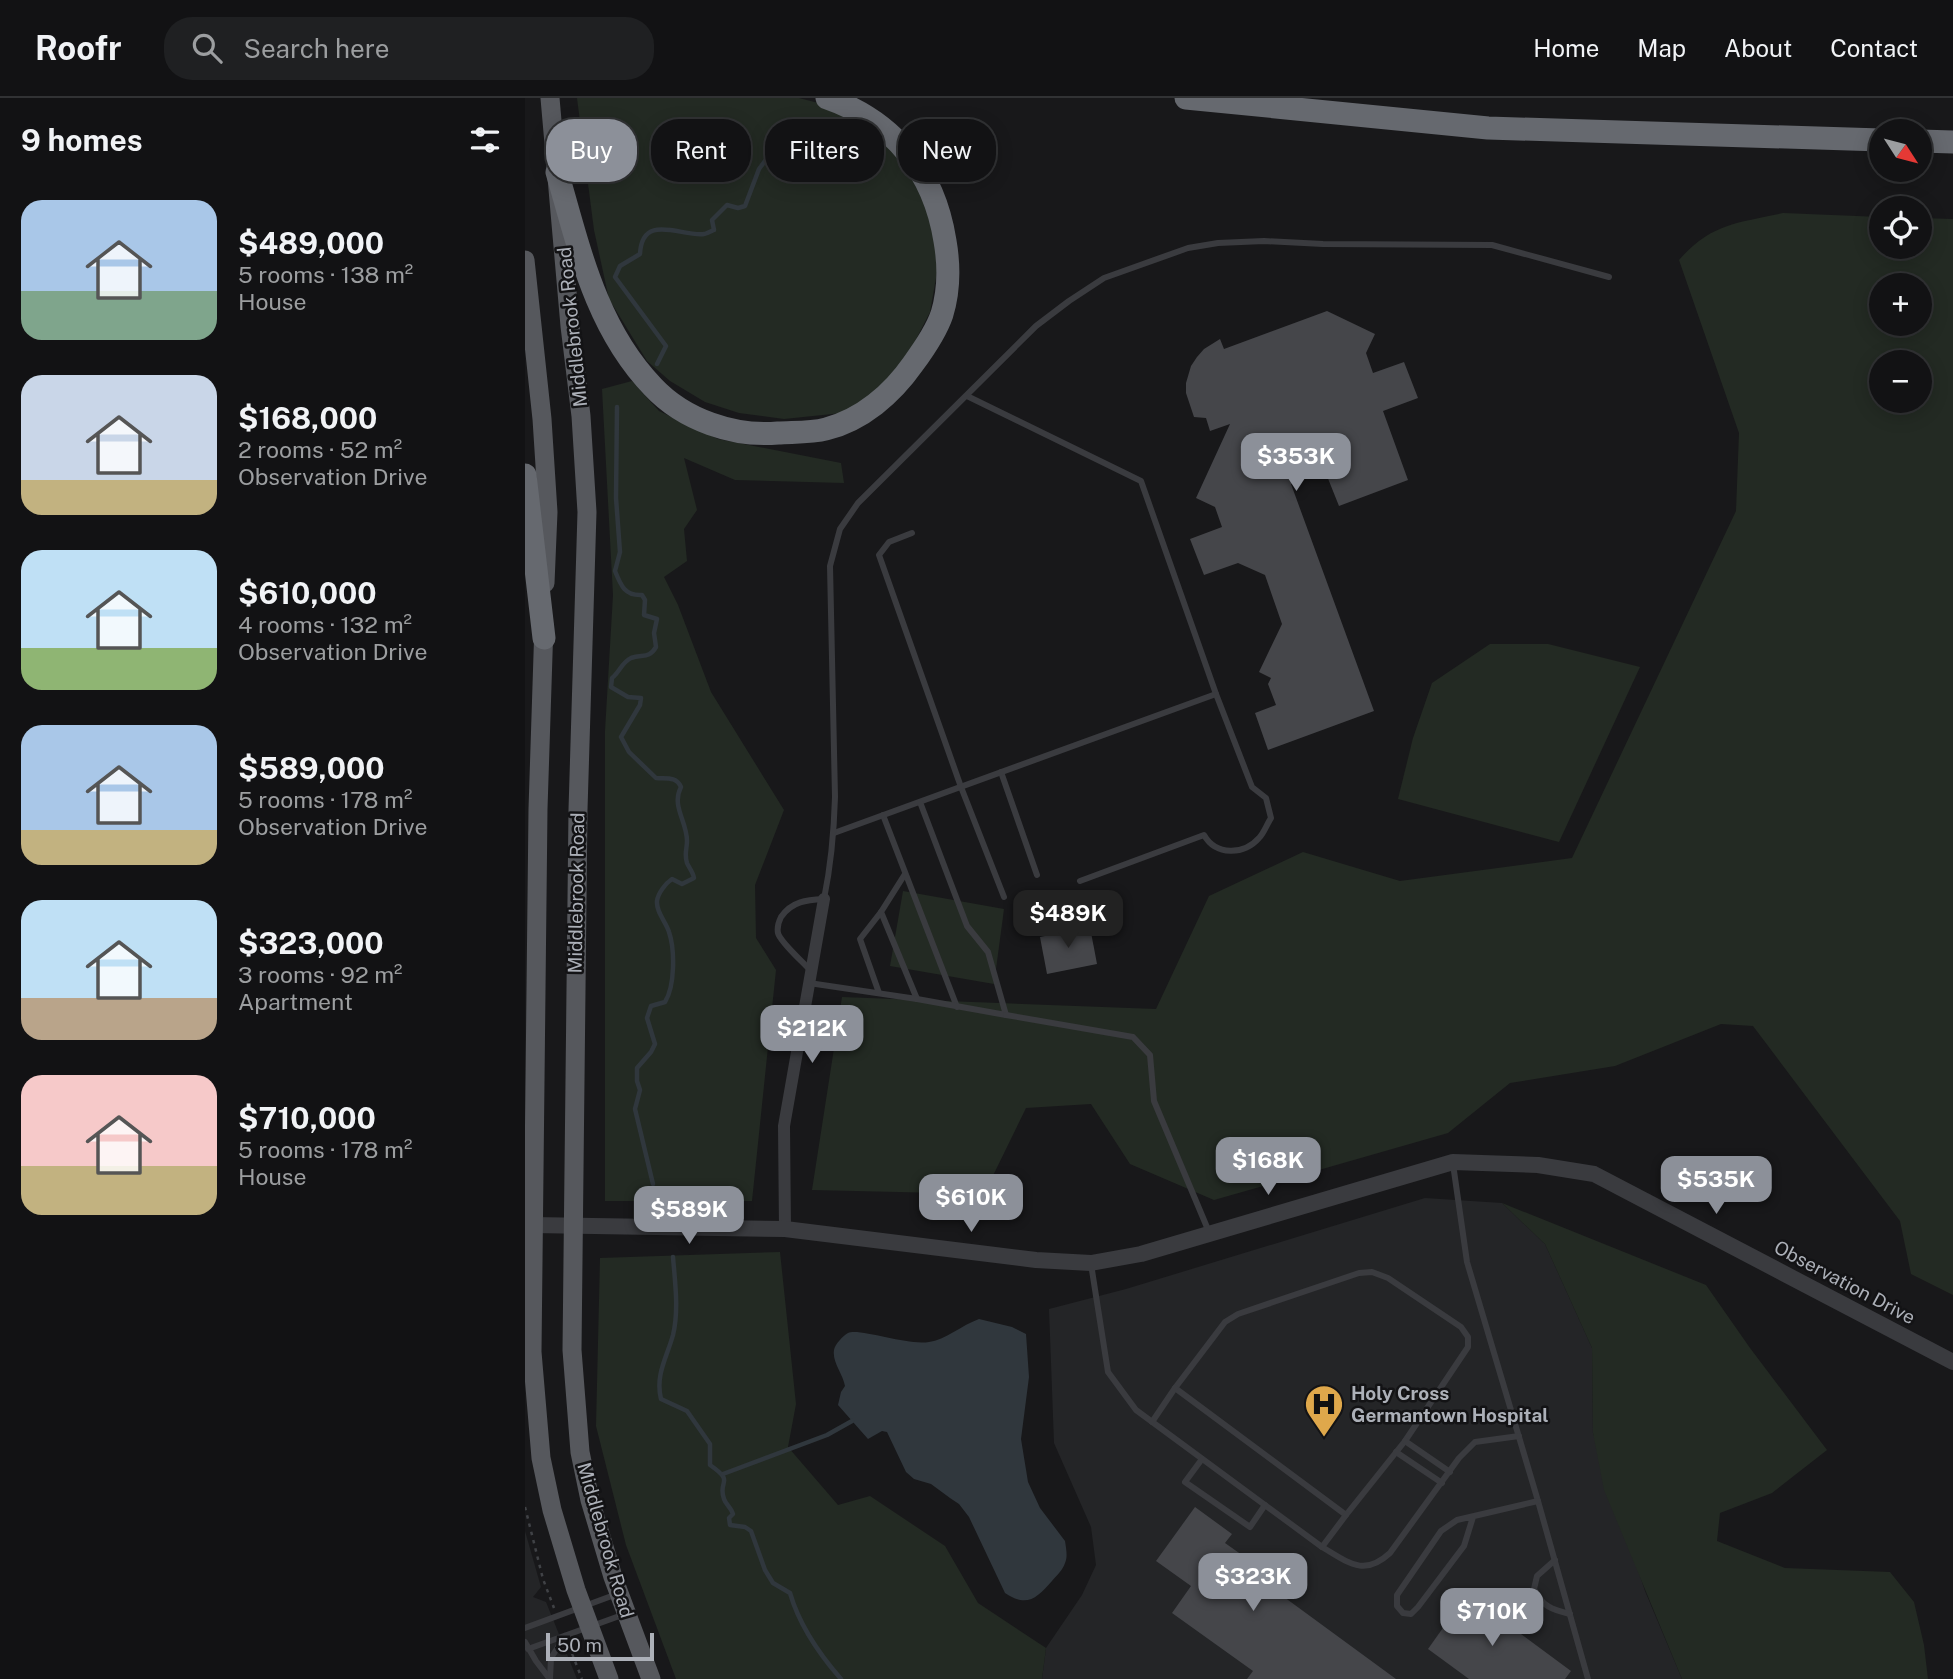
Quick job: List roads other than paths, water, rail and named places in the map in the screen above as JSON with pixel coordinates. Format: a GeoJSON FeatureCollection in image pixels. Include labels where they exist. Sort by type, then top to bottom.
{"type":"FeatureCollection","features":[{"type":"Feature","properties":{"kind":"highway"},"geometry":{"type":"LineString","coordinates":[[560,182],[597,302],[627,353],[654,388],[685,411],[715,426],[757,435],[825,429],[869,410],[900,383],[924,349],[942,314],[949,265],[941,215],[925,177],[899,142],[877,123],[850,106],[827,98]]}},
{"type":"Feature","properties":{"kind":"highway"},"geometry":{"type":"LineString","coordinates":[[1186,98],[1487,128],[1869,140]]}},
{"type":"Feature","properties":{"kind":"highway"},"geometry":{"type":"LineString","coordinates":[[1932,141],[1953,142]]}},
{"type":"Feature","properties":{"kind":"highway"},"geometry":{"type":"LineString","coordinates":[[525,475],[544,638]]}},
{"type":"Feature","properties":{"kind":"main road","name":"Middlebrook Road"},"geometry":{"type":"LineString","coordinates":[[549,98],[551,119]]}},
{"type":"Feature","properties":{"kind":"main road","name":"Middlebrook Road"},"geometry":{"type":"LineString","coordinates":[[558,182],[570,326],[582,416],[587,512],[578,810],[572,1350],[580,1452],[590,1500],[626,1614],[651,1679]]}},
{"type":"Feature","properties":{"kind":"main road","name":"Middlebrook Road"},"geometry":{"type":"LineString","coordinates":[[525,260],[542,419],[548,512],[538,836],[532,1352],[541,1458],[552,1510],[582,1607],[609,1679]]}},
{"type":"Feature","properties":{"kind":"street"},"geometry":{"type":"LineString","coordinates":[[785,1229],[784,1126],[824,899]]}},
{"type":"Feature","properties":{"kind":"street","name":"Observation Drive"},"geometry":{"type":"LineString","coordinates":[[532,1225],[785,1229],[1036,1260],[1091,1263],[1141,1254],[1453,1162],[1538,1165],[1594,1174],[1953,1362]]}},
{"type":"Feature","properties":{"kind":"lane"},"geometry":{"type":"LineString","coordinates":[[1209,1234],[1154,1101],[1150,1055],[1133,1037],[879,993],[811,977],[778,933],[779,921],[788,908],[802,901],[824,899],[834,833],[829,585],[830,566],[839,529],[858,503],[1036,326],[1069,300],[1104,278],[1153,259],[1188,248],[1218,243],[1263,241],[1492,245],[1609,277]]}},
{"type":"Feature","properties":{"kind":"lane"},"geometry":{"type":"LineString","coordinates":[[967,396],[1141,481],[1216,694],[1252,787],[1266,798],[1271,818],[1259,839],[1233,852],[1220,850],[1209,843],[1205,835],[1080,881]]}},
{"type":"Feature","properties":{"kind":"lane"},"geometry":{"type":"LineString","coordinates":[[912,533],[889,542],[879,555],[961,787],[1004,897]]}},
{"type":"Feature","properties":{"kind":"lane"},"geometry":{"type":"LineString","coordinates":[[834,833],[1216,694]]}},
{"type":"Feature","properties":{"kind":"lane"},"geometry":{"type":"LineString","coordinates":[[1002,772],[1037,875]]}},
{"type":"Feature","properties":{"kind":"lane"},"geometry":{"type":"LineString","coordinates":[[920,802],[967,926],[988,952],[1006,1015]]}},
{"type":"Feature","properties":{"kind":"lane"},"geometry":{"type":"LineString","coordinates":[[883,815],[957,1007]]}},
{"type":"Feature","properties":{"kind":"lane"},"geometry":{"type":"LineString","coordinates":[[879,993],[860,939],[905,874]]}},
{"type":"Feature","properties":{"kind":"lane"},"geometry":{"type":"LineString","coordinates":[[881,912],[917,999]]}},
{"type":"Feature","properties":{"kind":"lane"},"geometry":{"type":"LineString","coordinates":[[1453,1162],[1467,1262],[1588,1679]]}},
{"type":"Feature","properties":{"kind":"lane"},"geometry":{"type":"LineString","coordinates":[[1091,1263],[1108,1373],[1136,1410],[1322,1547],[1348,1562],[1364,1567],[1378,1564],[1390,1553],[1459,1458],[1475,1442],[1519,1436]]}},
{"type":"Feature","properties":{"kind":"lane"},"geometry":{"type":"LineString","coordinates":[[1152,1422],[1225,1322],[1238,1314],[1359,1273],[1372,1272],[1388,1278],[1461,1327],[1468,1336],[1468,1347],[1397,1452],[1322,1547]]}},
{"type":"Feature","properties":{"kind":"lane"},"geometry":{"type":"LineString","coordinates":[[1175,1388],[1346,1515]]}},
{"type":"Feature","properties":{"kind":"lane"},"geometry":{"type":"LineString","coordinates":[[1405,1441],[1450,1472]]}},
{"type":"Feature","properties":{"kind":"lane"},"geometry":{"type":"LineString","coordinates":[[1397,1452],[1441,1483]]}},
{"type":"Feature","properties":{"kind":"lane"},"geometry":{"type":"LineString","coordinates":[[1202,1459],[1185,1482],[1250,1527],[1265,1505]]}},
{"type":"Feature","properties":{"kind":"lane"},"geometry":{"type":"LineString","coordinates":[[1473,1517],[1464,1546],[1419,1607],[1411,1614],[1403,1613],[1397,1606],[1397,1595],[1441,1531],[1457,1520],[1538,1501]]}},
{"type":"Feature","properties":{"kind":"lane"},"geometry":{"type":"LineString","coordinates":[[1555,1560],[1537,1576],[1534,1589],[1543,1605],[1570,1614]]}},
{"type":"Feature","properties":{"kind":"lane"},"geometry":{"type":"LineString","coordinates":[[525,1628],[619,1593]]}},
{"type":"Feature","properties":{"kind":"lane"},"geometry":{"type":"LineString","coordinates":[[550,1679],[526,1645],[565,1636],[626,1614]]}},
{"type":"Feature","properties":{"kind":"lane"},"geometry":{"type":"LineString","coordinates":[[550,1679],[551,1658],[565,1636]]}},
{"type":"Feature","properties":{"kind":"waterway"},"geometry":{"type":"LineString","coordinates":[[657,364],[666,346],[615,277],[620,266],[640,254],[642,241],[655,230],[695,234],[714,230],[712,220],[727,205],[738,208],[745,206],[759,169],[765,161]]}},
{"type":"Feature","properties":{"kind":"waterway"},"geometry":{"type":"LineString","coordinates":[[617,407],[616,498],[620,552],[615,571],[624,589],[631,594],[642,595],[645,600],[644,615],[657,619],[654,633],[656,647],[648,655],[625,662],[612,678],[611,687],[628,697],[641,698],[640,705],[621,737],[629,752],[656,778],[674,780],[681,787],[678,801],[687,841],[686,860],[694,878],[682,884],[672,879],[663,888],[657,901],[671,940],[672,978],[665,1002],[651,1006],[647,1018],[655,1044],[637,1068],[640,1090],[635,1109],[653,1184]]}},
{"type":"Feature","properties":{"kind":"waterway"},"geometry":{"type":"LineString","coordinates":[[673,1257],[676,1316],[659,1382],[661,1399],[687,1411],[710,1444],[710,1465],[724,1479],[722,1493],[733,1514],[729,1518],[730,1525],[745,1527],[751,1531],[765,1570],[773,1583],[790,1593],[811,1639],[841,1679]]}},
{"type":"Feature","properties":{"kind":"waterway"},"geometry":{"type":"LineString","coordinates":[[723,1474],[827,1435],[852,1421]]}},
{"type":"Feature","properties":{"kind":"place","name":"Holy Cross Germantown Hospital"},"geometry":{"type":"Point","coordinates":[1324,1438]}}]}
